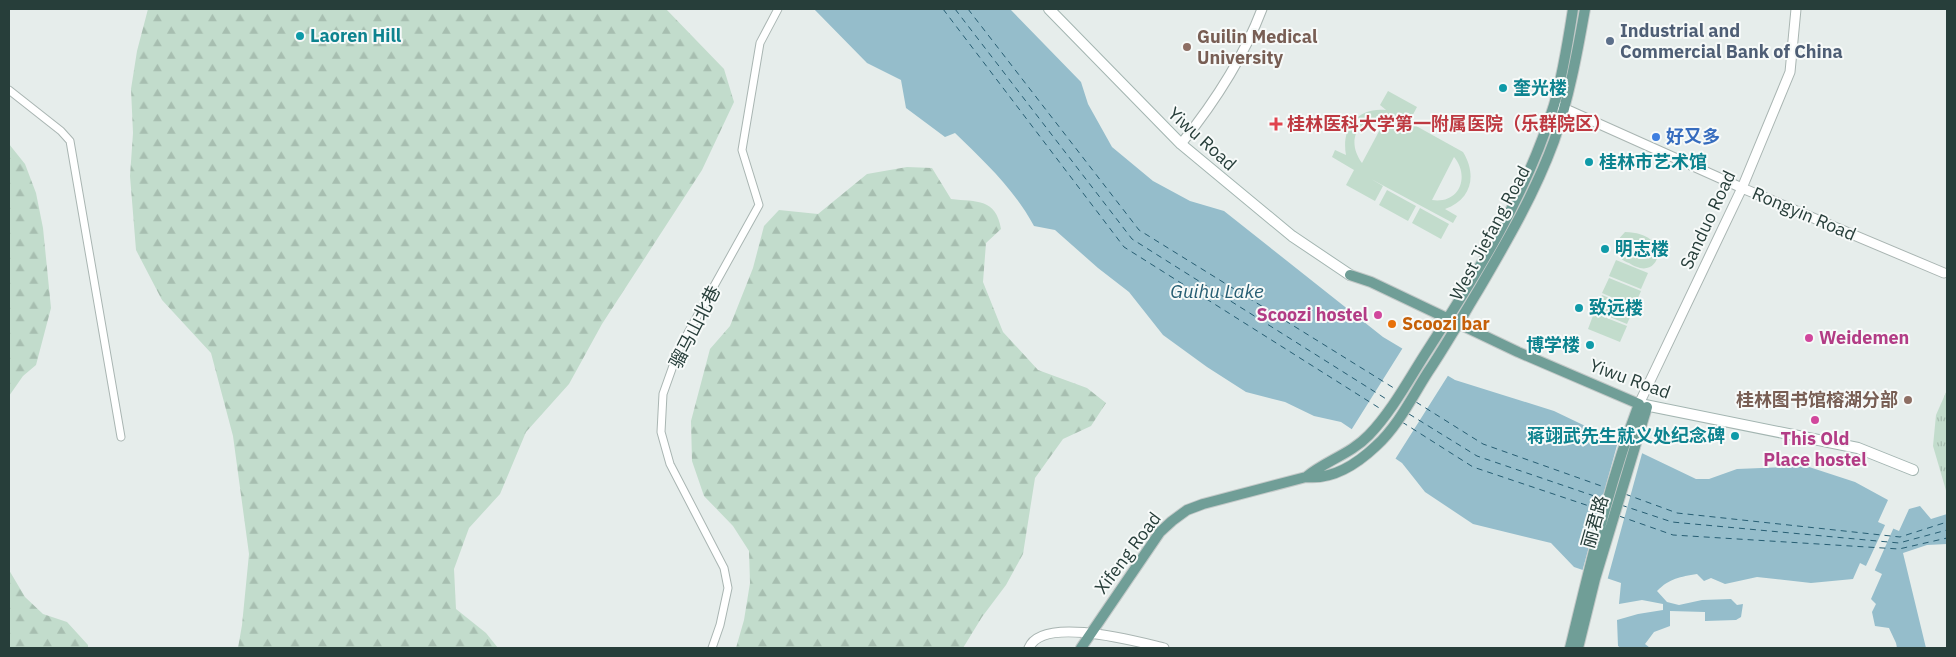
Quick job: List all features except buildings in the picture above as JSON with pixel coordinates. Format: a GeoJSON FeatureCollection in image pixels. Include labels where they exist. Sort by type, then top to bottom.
{"type":"FeatureCollection","features":[{"type":"Feature","properties":{"kind":"main road","name":"Yiwu Road"},"geometry":{"type":"LineString","coordinates":[[1049,9],[1180,144],[1292,236],[1367,288],[1447,321],[1516,358],[1642,408],[1858,448],[1913,470]]}},
{"type":"Feature","properties":{"kind":"main road","name":"West Jiefang Road"},"geometry":{"type":"LineString","coordinates":[[1306,477],[1316,469],[1356,447],[1379,424],[1447,321],[1516,199],[1533,162],[1554,105],[1562,73],[1573,9]]}},
{"type":"Feature","properties":{"kind":"main road","name":"West Jiefang Road"},"geometry":{"type":"LineString","coordinates":[[1306,477],[1319,478],[1346,469],[1364,457],[1390,432],[1457,326],[1530,197],[1565,108],[1585,9]]}},
{"type":"Feature","properties":{"kind":"main road","name":"Sanduo Road"},"geometry":{"type":"LineString","coordinates":[[1591,578],[1631,439],[1642,408]]}},
{"type":"Feature","properties":{"kind":"main road","name":"Xifeng Road"},"geometry":{"type":"LineString","coordinates":[[1081,648],[1090,632],[1160,532],[1172,521],[1187,510],[1203,504],[1306,477]]}},
{"type":"Feature","properties":{"kind":"main road"},"geometry":{"type":"LineString","coordinates":[[1570,648],[1591,578]]}},
{"type":"Feature","properties":{"kind":"main road"},"geometry":{"type":"LineString","coordinates":[[1578,648],[1591,578]]}},
{"type":"Feature","properties":{"kind":"street","name":"骝马山北巷"},"geometry":{"type":"LineString","coordinates":[[712,648],[728,588],[724,568],[670,464],[661,432],[663,394],[679,350],[759,205],[742,150],[760,43],[778,9]]}},
{"type":"Feature","properties":{"kind":"street"},"geometry":{"type":"LineString","coordinates":[[1180,144],[1201,119],[1228,79],[1262,9]]}},
{"type":"Feature","properties":{"kind":"street","name":"Sanduo Road"},"geometry":{"type":"LineString","coordinates":[[1642,408],[1742,188],[1790,72],[1796,9]]}},
{"type":"Feature","properties":{"kind":"street"},"geometry":{"type":"LineString","coordinates":[[9,90],[61,131],[70,141],[121,437]]}},
{"type":"Feature","properties":{"kind":"street","name":"Rongyin Road"},"geometry":{"type":"LineString","coordinates":[[1554,105],[1565,108],[1742,188],[1944,273]]}},
{"type":"Feature","properties":{"kind":"street"},"geometry":{"type":"LineString","coordinates":[[1029,648],[1031,643],[1040,636],[1055,633],[1090,632],[1164,648]]}},
{"type":"Feature","properties":{"kind":"green space"},"geometry":{"type":"Polygon","coordinates":[[[148,9],[666,9],[724,69],[734,102],[702,170],[602,324],[569,384],[526,432],[500,494],[469,528],[454,569],[456,609],[486,633],[498,648],[238,648],[249,554],[233,436],[211,353],[162,300],[136,250],[130,176],[133,133],[131,89],[137,51],[148,9]]]}},
{"type":"Feature","properties":{"kind":"green space"},"geometry":{"type":"Polygon","coordinates":[[[1388,91],[1417,107],[1409,122],[1463,152],[1470,169],[1471,178],[1466,193],[1461,199],[1445,209],[1457,216],[1453,223],[1371,179],[1383,186],[1375,201],[1346,185],[1354,170],[1332,157],[1335,150],[1346,155],[1346,136],[1353,121],[1367,112],[1386,110],[1380,105],[1388,91]],[[1380,118],[1371,120],[1359,128],[1356,134],[1355,148],[1362,163],[1385,120],[1380,118]],[[1454,157],[1432,200],[1450,198],[1460,187],[1461,172],[1459,164],[1454,157]]]}},
{"type":"Feature","properties":{"kind":"green space"},"geometry":{"type":"Polygon","coordinates":[[[9,144],[25,164],[36,193],[43,228],[51,308],[36,365],[23,376],[9,396],[9,144]]]}},
{"type":"Feature","properties":{"kind":"green space"},"geometry":{"type":"Polygon","coordinates":[[[907,167],[932,168],[951,199],[984,204],[995,212],[1001,229],[986,243],[983,282],[1003,332],[1038,370],[1087,388],[1106,403],[1091,426],[1063,439],[1035,478],[1023,554],[1006,585],[982,617],[963,648],[736,648],[744,620],[750,583],[749,551],[733,526],[704,496],[692,461],[691,421],[710,349],[730,326],[753,268],[764,226],[779,210],[818,214],[867,174],[907,167]]]}},
{"type":"Feature","properties":{"kind":"green space"},"geometry":{"type":"Polygon","coordinates":[[[1387,190],[1416,206],[1408,221],[1379,205],[1387,190]]]}},
{"type":"Feature","properties":{"kind":"green space"},"geometry":{"type":"Polygon","coordinates":[[[1420,208],[1449,224],[1441,239],[1412,223],[1420,208]]]}},
{"type":"Feature","properties":{"kind":"green space"},"geometry":{"type":"Polygon","coordinates":[[[1625,232],[1639,234],[1649,239],[1655,245],[1658,252],[1657,259],[1653,265],[1648,268],[1640,268],[1620,257],[1617,252],[1616,242],[1625,232]]]}},
{"type":"Feature","properties":{"kind":"green space"},"geometry":{"type":"Polygon","coordinates":[[[1616,260],[1648,273],[1641,289],[1609,276],[1616,260]]]}},
{"type":"Feature","properties":{"kind":"green space"},"geometry":{"type":"Polygon","coordinates":[[[1609,278],[1641,291],[1634,307],[1602,293],[1609,278]]]}},
{"type":"Feature","properties":{"kind":"green space"},"geometry":{"type":"Polygon","coordinates":[[[1602,295],[1634,308],[1627,324],[1595,311],[1602,295]]]}},
{"type":"Feature","properties":{"kind":"green space"},"geometry":{"type":"Polygon","coordinates":[[[1594,313],[1627,326],[1620,342],[1588,329],[1594,313]]]}},
{"type":"Feature","properties":{"kind":"green space"},"geometry":{"type":"Polygon","coordinates":[[[1947,390],[1947,494],[1933,446],[1936,415],[1947,390]]]}},
{"type":"Feature","properties":{"kind":"green space"},"geometry":{"type":"Polygon","coordinates":[[[9,570],[25,597],[43,614],[67,622],[88,645],[88,648],[9,648],[9,570]]]}},
{"type":"Feature","properties":{"kind":"water","name":"Guihu Lake"},"geometry":{"type":"Polygon","coordinates":[[[814,9],[1010,9],[1081,82],[1088,104],[1112,147],[1153,181],[1190,201],[1224,211],[1383,337],[1455,380],[1554,411],[1696,479],[1709,479],[1737,469],[1806,466],[1855,482],[1888,500],[1878,522],[1899,531],[1909,509],[1920,506],[1931,519],[1947,514],[1947,544],[1927,545],[1903,553],[1926,648],[1897,648],[1889,628],[1875,626],[1872,612],[1876,604],[1871,599],[1882,574],[1860,563],[1853,579],[1811,583],[1757,577],[1725,584],[1711,578],[1704,581],[1697,574],[1676,579],[1666,583],[1657,591],[1667,602],[1679,605],[1702,600],[1731,599],[1737,605],[1743,604],[1741,617],[1736,620],[1705,621],[1705,612],[1670,611],[1670,626],[1654,632],[1645,644],[1650,648],[1621,648],[1618,646],[1617,620],[1663,610],[1663,604],[1642,600],[1619,604],[1621,583],[1574,567],[1551,543],[1473,524],[1425,492],[1402,463],[1341,422],[1314,416],[1285,402],[1246,392],[1207,367],[1163,335],[1129,292],[1098,268],[1055,230],[1034,226],[1008,188],[977,154],[955,133],[945,137],[906,108],[901,80],[867,63],[814,9]]]}},
{"type":"Feature","properties":{"kind":"pier"},"geometry":{"type":"Polygon","coordinates":[[[1404,346],[1449,374],[1394,461],[1350,432],[1404,346]]]}},
{"type":"Feature","properties":{"kind":"pier"},"geometry":{"type":"Polygon","coordinates":[[[1619,438],[1643,450],[1607,581],[1582,572],[1619,438]]]}},
{"type":"Feature","properties":{"kind":"pier"},"geometry":{"type":"Polygon","coordinates":[[[1886,523],[1894,527],[1874,572],[1865,568],[1886,523]]]}},
{"type":"Feature","properties":{"kind":"ferry route"},"geometry":{"type":"LineString","coordinates":[[943,9],[1124,247],[1384,411]]}},
{"type":"Feature","properties":{"kind":"ferry route"},"geometry":{"type":"LineString","coordinates":[[955,9],[1132,239],[1391,402]]}},
{"type":"Feature","properties":{"kind":"ferry route"},"geometry":{"type":"LineString","coordinates":[[968,9],[1139,230],[1397,390]]}},
{"type":"Feature","properties":{"kind":"ferry route"},"geometry":{"type":"LineString","coordinates":[[1416,402],[1483,444],[1607,488]]}},
{"type":"Feature","properties":{"kind":"ferry route"},"geometry":{"type":"LineString","coordinates":[[1409,414],[1477,456],[1603,499]]}},
{"type":"Feature","properties":{"kind":"ferry route"},"geometry":{"type":"LineString","coordinates":[[1402,422],[1473,467],[1601,510]]}},
{"type":"Feature","properties":{"kind":"ferry route"},"geometry":{"type":"LineString","coordinates":[[1625,494],[1677,513],[1900,537],[1947,522]]}},
{"type":"Feature","properties":{"kind":"ferry route"},"geometry":{"type":"LineString","coordinates":[[1621,505],[1672,522],[1899,543],[1947,530]]}},
{"type":"Feature","properties":{"kind":"ferry route"},"geometry":{"type":"LineString","coordinates":[[1619,516],[1673,535],[1899,549],[1947,538]]}},
{"type":"Feature","properties":{"kind":"place","name":"Laoren Hill"},"geometry":{"type":"Point","coordinates":[300,36]}},
{"type":"Feature","properties":{"kind":"place","name":"Industrial and Commercial Bank of China"},"geometry":{"type":"Point","coordinates":[1610,41]}},
{"type":"Feature","properties":{"kind":"place","name":"Guilin Medical University"},"geometry":{"type":"Point","coordinates":[1187,47]}},
{"type":"Feature","properties":{"kind":"place","name":"奎光楼"},"geometry":{"type":"Point","coordinates":[1503,88]}},
{"type":"Feature","properties":{"kind":"place","name":"桂林医科大学第一附属医院（乐群院区）"},"geometry":{"type":"Point","coordinates":[1276,124]}},
{"type":"Feature","properties":{"kind":"place","name":"好又多"},"geometry":{"type":"Point","coordinates":[1656,137]}},
{"type":"Feature","properties":{"kind":"place","name":"桂林市艺术馆"},"geometry":{"type":"Point","coordinates":[1589,162]}},
{"type":"Feature","properties":{"kind":"place","name":"明志楼"},"geometry":{"type":"Point","coordinates":[1605,249]}},
{"type":"Feature","properties":{"kind":"place","name":"致远楼"},"geometry":{"type":"Point","coordinates":[1579,308]}},
{"type":"Feature","properties":{"kind":"place","name":"Scoozi hostel"},"geometry":{"type":"Point","coordinates":[1378,315]}},
{"type":"Feature","properties":{"kind":"place","name":"Scoozi bar"},"geometry":{"type":"Point","coordinates":[1392,324]}},
{"type":"Feature","properties":{"kind":"place","name":"Weidemen"},"geometry":{"type":"Point","coordinates":[1809,338]}},
{"type":"Feature","properties":{"kind":"place","name":"博学楼"},"geometry":{"type":"Point","coordinates":[1590,345]}},
{"type":"Feature","properties":{"kind":"place","name":"桂林图书馆榕湖分部"},"geometry":{"type":"Point","coordinates":[1908,400]}},
{"type":"Feature","properties":{"kind":"place","name":"This Old Place hostel"},"geometry":{"type":"Point","coordinates":[1815,420]}},
{"type":"Feature","properties":{"kind":"place","name":"蒋翊武先生就义处纪念碑"},"geometry":{"type":"Point","coordinates":[1735,436]}}]}
